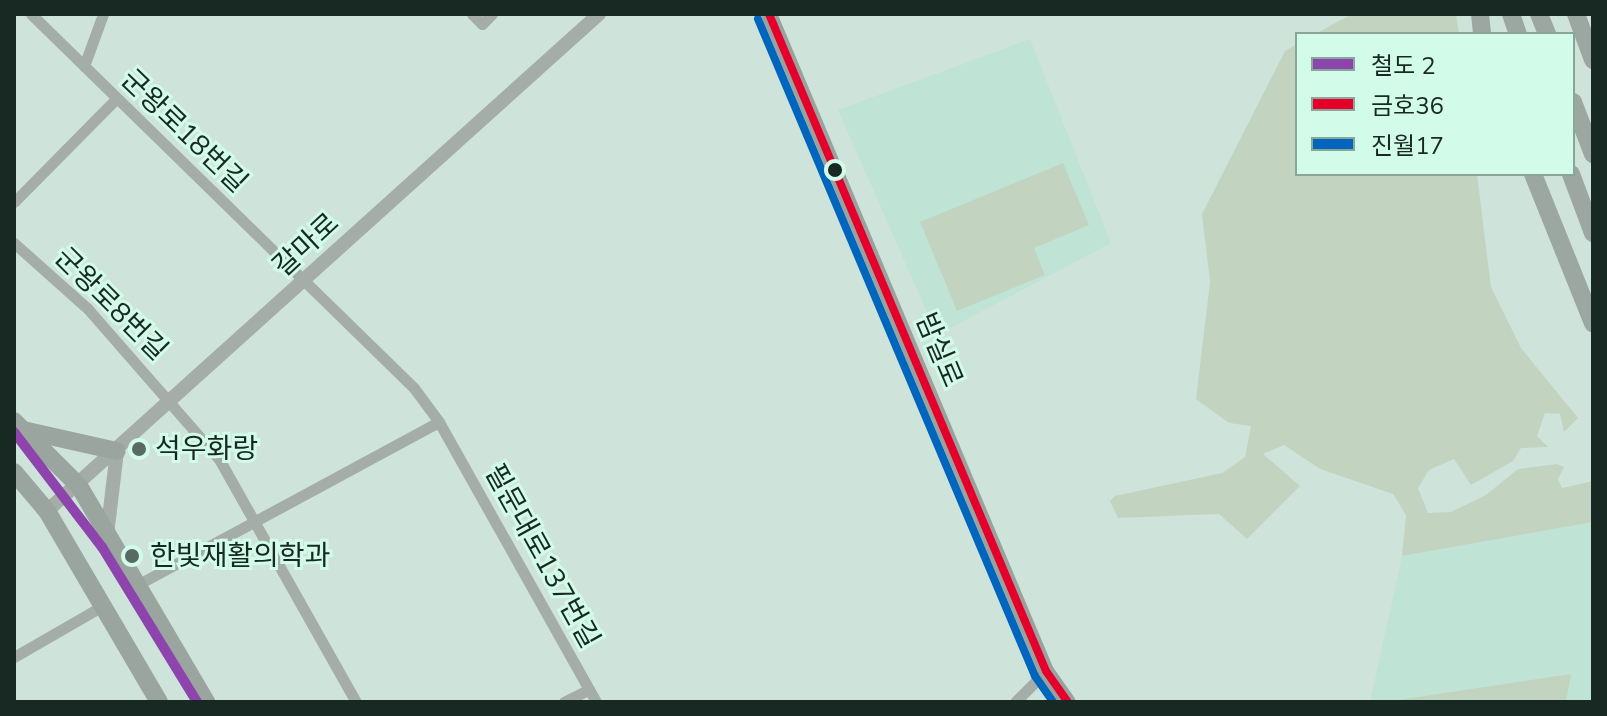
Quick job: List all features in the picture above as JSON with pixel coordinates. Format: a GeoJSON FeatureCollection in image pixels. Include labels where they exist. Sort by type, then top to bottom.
{"type":"FeatureCollection","features":[{"type":"Feature","properties":{"kind":"highway"},"geometry":{"type":"LineString","coordinates":[[1576,14],[1593,60]]}},
{"type":"Feature","properties":{"kind":"highway"},"geometry":{"type":"LineString","coordinates":[[1575,107],[1593,154]]}},
{"type":"Feature","properties":{"kind":"highway"},"geometry":{"type":"LineString","coordinates":[[1534,176],[1593,323]]}},
{"type":"Feature","properties":{"kind":"highway"},"geometry":{"type":"LineString","coordinates":[[1572,176],[1593,233]]}},
{"type":"Feature","properties":{"kind":"main road","name":"밤실로"},"geometry":{"type":"LineString","coordinates":[[769,14],[1046,671],[1068,702]]}},
{"type":"Feature","properties":{"kind":"main road"},"geometry":{"type":"LineString","coordinates":[[18,426],[117,451]]}},
{"type":"Feature","properties":{"kind":"main road"},"geometry":{"type":"LineString","coordinates":[[18,426],[79,486],[206,702]]}},
{"type":"Feature","properties":{"kind":"main road"},"geometry":{"type":"LineString","coordinates":[[14,472],[47,511],[159,702]]}},
{"type":"Feature","properties":{"kind":"street","name":"군왕로18번길"},"geometry":{"type":"LineString","coordinates":[[31,14],[306,280],[414,388],[439,422]]}},
{"type":"Feature","properties":{"kind":"street"},"geometry":{"type":"LineString","coordinates":[[84,66],[103,14]]}},
{"type":"Feature","properties":{"kind":"street"},"geometry":{"type":"LineString","coordinates":[[472,14],[482,24],[492,14]]}},
{"type":"Feature","properties":{"kind":"street","name":"갈마로"},"geometry":{"type":"LineString","coordinates":[[47,511],[79,486],[599,14]]}},
{"type":"Feature","properties":{"kind":"street"},"geometry":{"type":"LineString","coordinates":[[14,202],[116,99]]}},
{"type":"Feature","properties":{"kind":"street","name":"군왕로8번길"},"geometry":{"type":"LineString","coordinates":[[14,243],[88,309],[172,401],[219,459],[255,522]]}},
{"type":"Feature","properties":{"kind":"street"},"geometry":{"type":"LineString","coordinates":[[137,585],[439,422]]}},
{"type":"Feature","properties":{"kind":"street","name":"필문대로137번길"},"geometry":{"type":"LineString","coordinates":[[439,422],[589,689],[564,702]]}},
{"type":"Feature","properties":{"kind":"street"},"geometry":{"type":"LineString","coordinates":[[107,535],[117,451]]}},
{"type":"Feature","properties":{"kind":"street"},"geometry":{"type":"LineString","coordinates":[[255,522],[356,702]]}},
{"type":"Feature","properties":{"kind":"street"},"geometry":{"type":"LineString","coordinates":[[14,657],[104,605]]}},
{"type":"Feature","properties":{"kind":"street"},"geometry":{"type":"LineString","coordinates":[[1015,702],[1046,671]]}},
{"type":"Feature","properties":{"kind":"street"},"geometry":{"type":"LineString","coordinates":[[589,689],[596,702]]}},
{"type":"Feature","properties":{"kind":"shaded area"},"geometry":{"type":"Polygon","coordinates":[[[1352,14],[1456,14],[1459,32],[1319,32],[1352,14]]]}},
{"type":"Feature","properties":{"kind":"shaded area"},"geometry":{"type":"Polygon","coordinates":[[[1030,39],[1111,243],[937,335],[838,110],[1030,39]]]}},
{"type":"Feature","properties":{"kind":"shaded area"},"geometry":{"type":"Polygon","coordinates":[[[1295,45],[1295,176],[1477,176],[1491,287],[1521,348],[1578,418],[1564,432],[1560,414],[1545,413],[1537,436],[1548,447],[1521,448],[1513,461],[1471,485],[1454,459],[1429,470],[1418,488],[1428,513],[1451,512],[1486,495],[1518,469],[1557,464],[1564,467],[1558,479],[1562,488],[1593,481],[1593,522],[1402,556],[1406,515],[1393,494],[1320,469],[1284,445],[1263,454],[1300,486],[1247,539],[1219,514],[1118,518],[1110,501],[1115,496],[1222,473],[1245,457],[1251,426],[1229,423],[1196,399],[1210,282],[1202,214],[1285,51],[1295,45]]]}},
{"type":"Feature","properties":{"kind":"shaded area"},"geometry":{"type":"Polygon","coordinates":[[[1063,163],[1089,225],[1034,248],[1045,275],[957,311],[920,222],[1063,163]]]}},
{"type":"Feature","properties":{"kind":"shaded area"},"geometry":{"type":"Polygon","coordinates":[[[1593,522],[1593,702],[1370,702],[1402,556],[1593,522]]]}},
{"type":"Feature","properties":{"kind":"shaded area"},"geometry":{"type":"Polygon","coordinates":[[[1571,674],[1566,702],[1385,702],[1571,674]]]}},
{"type":"Feature","properties":{"kind":"rail line","name":"2"},"geometry":{"type":"LineString","coordinates":[[14,432],[102,547],[197,702]]}},
{"type":"Feature","properties":{"kind":"transit line","name":"금호36"},"geometry":{"type":"LineString","coordinates":[[769,14],[1046,671],[1068,702]]}},
{"type":"Feature","properties":{"kind":"transit line","name":"진월17"},"geometry":{"type":"LineString","coordinates":[[758,19],[1035,676],[1053,702]]}},
{"type":"Feature","properties":{"kind":"place","name":"석우화랑"},"geometry":{"type":"Point","coordinates":[139,449]}},
{"type":"Feature","properties":{"kind":"place","name":"한빛재활의학과"},"geometry":{"type":"Point","coordinates":[132,556]}}]}
